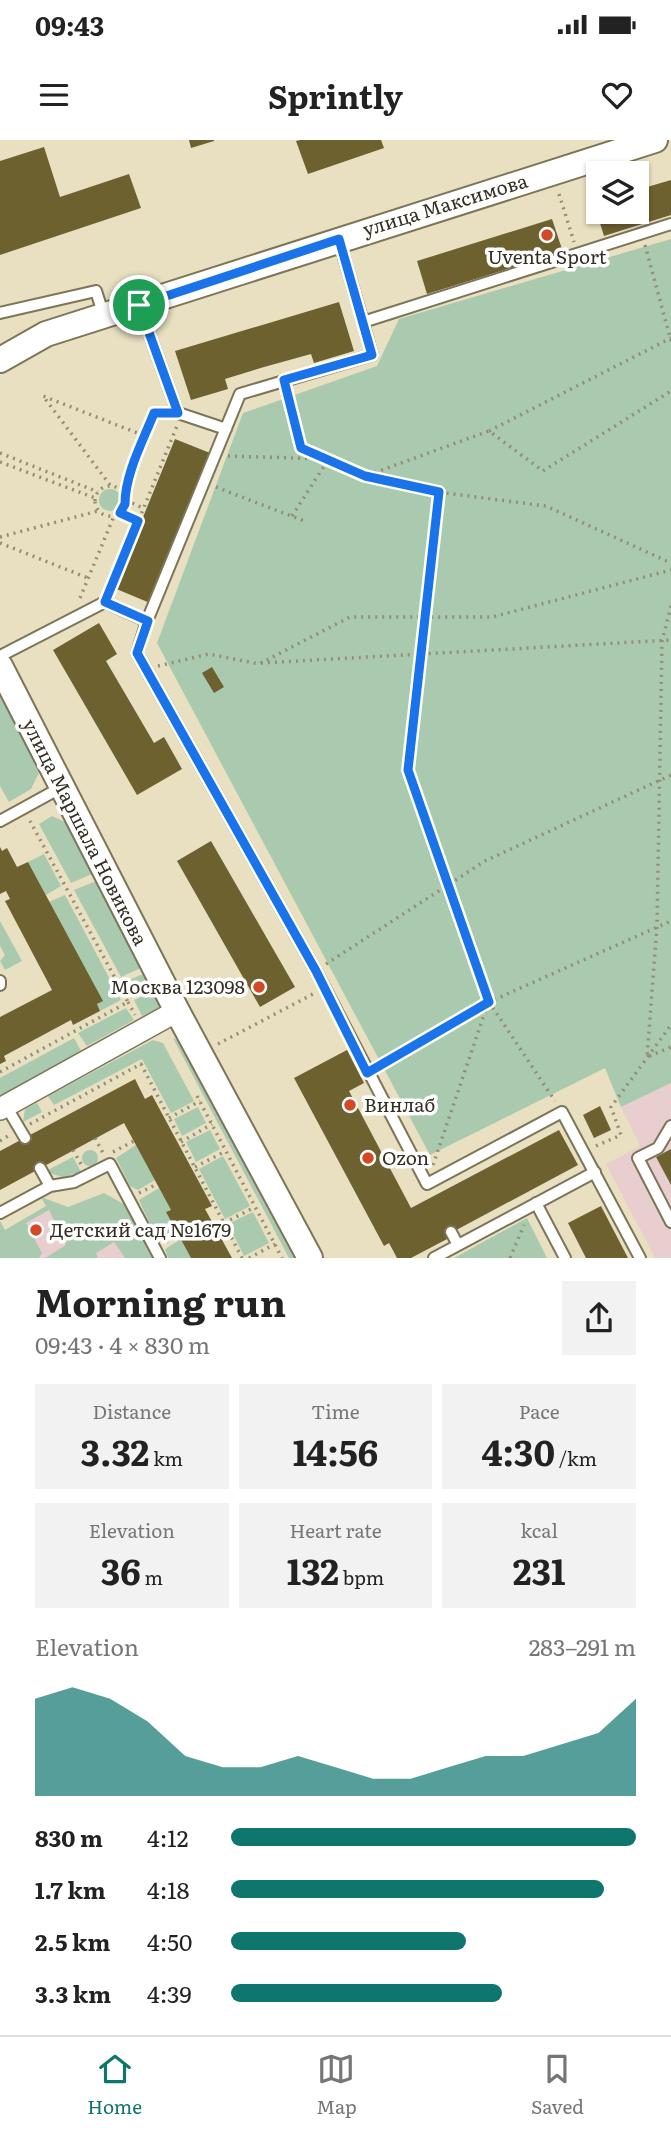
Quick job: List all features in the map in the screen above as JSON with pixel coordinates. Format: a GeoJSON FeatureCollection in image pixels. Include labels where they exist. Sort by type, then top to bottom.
{"type":"FeatureCollection","features":[{"type":"Feature","properties":{"kind":"street","name":"улица Максимова"},"geometry":{"type":"LineString","coordinates":[[0,359],[46,334],[655,140]]}},
{"type":"Feature","properties":{"kind":"street","name":"улица Маршала Новикова"},"geometry":{"type":"LineString","coordinates":[[0,666],[177,1011],[310,1258]]}},
{"type":"Feature","properties":{"kind":"street"},"geometry":{"type":"LineString","coordinates":[[3,1107],[177,1011]]}},
{"type":"Feature","properties":{"kind":"lane"},"geometry":{"type":"LineString","coordinates":[[363,322],[671,224]]}},
{"type":"Feature","properties":{"kind":"lane"},"geometry":{"type":"LineString","coordinates":[[339,239],[372,355],[240,394],[137,653],[316,971],[433,1197]]}},
{"type":"Feature","properties":{"kind":"lane"},"geometry":{"type":"LineString","coordinates":[[0,313],[96,291],[104,316]]}},
{"type":"Feature","properties":{"kind":"lane"},"geometry":{"type":"LineString","coordinates":[[139,305],[180,414],[226,429]]}},
{"type":"Feature","properties":{"kind":"lane"},"geometry":{"type":"LineString","coordinates":[[0,656],[105,602],[148,621]]}},
{"type":"Feature","properties":{"kind":"lane"},"geometry":{"type":"LineString","coordinates":[[0,821],[62,787]]}},
{"type":"Feature","properties":{"kind":"lane"},"geometry":{"type":"LineString","coordinates":[[3,1107],[22,1134]]}},
{"type":"Feature","properties":{"kind":"lane"},"geometry":{"type":"LineString","coordinates":[[427,1184],[562,1112],[640,1258]]}},
{"type":"Feature","properties":{"kind":"lane"},"geometry":{"type":"LineString","coordinates":[[671,1126],[658,1147],[638,1158],[671,1222]]}},
{"type":"Feature","properties":{"kind":"lane"},"geometry":{"type":"LineString","coordinates":[[0,1213],[50,1186],[74,1182],[110,1164],[160,1258]]}},
{"type":"Feature","properties":{"kind":"lane"},"geometry":{"type":"LineString","coordinates":[[40,1168],[50,1186]]}},
{"type":"Feature","properties":{"kind":"lane"},"geometry":{"type":"LineString","coordinates":[[434,1258],[594,1172]]}},
{"type":"Feature","properties":{"kind":"lane"},"geometry":{"type":"LineString","coordinates":[[537,1204],[565,1258]]}},
{"type":"Feature","properties":{"kind":"lane"},"geometry":{"type":"LineString","coordinates":[[451,1233],[458,1245]]}},
{"type":"Feature","properties":{"kind":"path"},"geometry":{"type":"LineString","coordinates":[[559,194],[578,253]]}},
{"type":"Feature","properties":{"kind":"path"},"geometry":{"type":"LineString","coordinates":[[365,476],[489,430],[671,339],[642,233]]}},
{"type":"Feature","properties":{"kind":"path"},"geometry":{"type":"LineString","coordinates":[[284,380],[301,448],[365,476],[439,492],[546,506],[671,563]]}},
{"type":"Feature","properties":{"kind":"path"},"geometry":{"type":"LineString","coordinates":[[489,430],[543,471],[671,391]]}},
{"type":"Feature","properties":{"kind":"path"},"geometry":{"type":"LineString","coordinates":[[123,493],[110,485],[43,396],[145,436]]}},
{"type":"Feature","properties":{"kind":"path"},"geometry":{"type":"LineString","coordinates":[[105,602],[180,414],[154,413],[123,493],[125,500],[120,513],[106,516],[98,511],[95,498],[97,492],[110,485]]}},
{"type":"Feature","properties":{"kind":"path"},"geometry":{"type":"LineString","coordinates":[[0,453],[97,492]]}},
{"type":"Feature","properties":{"kind":"path"},"geometry":{"type":"LineString","coordinates":[[215,456],[328,460]]}},
{"type":"Feature","properties":{"kind":"path"},"geometry":{"type":"LineString","coordinates":[[292,516],[328,460]]}},
{"type":"Feature","properties":{"kind":"path"},"geometry":{"type":"LineString","coordinates":[[0,462],[95,498]]}},
{"type":"Feature","properties":{"kind":"path"},"geometry":{"type":"LineString","coordinates":[[204,482],[307,522]]}},
{"type":"Feature","properties":{"kind":"path"},"geometry":{"type":"LineString","coordinates":[[439,492],[408,770],[489,1002],[562,1112]]}},
{"type":"Feature","properties":{"kind":"path"},"geometry":{"type":"LineString","coordinates":[[125,500],[144,508]]}},
{"type":"Feature","properties":{"kind":"path"},"geometry":{"type":"LineString","coordinates":[[0,537],[98,511]]}},
{"type":"Feature","properties":{"kind":"path"},"geometry":{"type":"LineString","coordinates":[[120,513],[138,521]]}},
{"type":"Feature","properties":{"kind":"path"},"geometry":{"type":"LineString","coordinates":[[71,620],[114,516]]}},
{"type":"Feature","properties":{"kind":"path"},"geometry":{"type":"LineString","coordinates":[[0,543],[88,578]]}},
{"type":"Feature","properties":{"kind":"path"},"geometry":{"type":"LineString","coordinates":[[259,664],[349,617],[492,617],[671,570]]}},
{"type":"Feature","properties":{"kind":"path"},"geometry":{"type":"LineString","coordinates":[[647,1057],[657,926],[662,641],[671,606]]}},
{"type":"Feature","properties":{"kind":"path"},"geometry":{"type":"LineString","coordinates":[[145,669],[209,654],[259,664],[671,640]]}},
{"type":"Feature","properties":{"kind":"path"},"geometry":{"type":"LineString","coordinates":[[316,971],[485,861],[671,775]]}},
{"type":"Feature","properties":{"kind":"path"},"geometry":{"type":"LineString","coordinates":[[0,1072],[128,1002],[23,808]]}},
{"type":"Feature","properties":{"kind":"path"},"geometry":{"type":"LineString","coordinates":[[367,1073],[489,1002],[671,921]]}},
{"type":"Feature","properties":{"kind":"path"},"geometry":{"type":"LineString","coordinates":[[215,1046],[324,988]]}},
{"type":"Feature","properties":{"kind":"path"},"geometry":{"type":"LineString","coordinates":[[427,1184],[489,1002]]}},
{"type":"Feature","properties":{"kind":"path"},"geometry":{"type":"LineString","coordinates":[[584,1152],[621,1135],[611,1107],[671,1025]]}},
{"type":"Feature","properties":{"kind":"path"},"geometry":{"type":"LineString","coordinates":[[647,1057],[671,1047]]}},
{"type":"Feature","properties":{"kind":"path"},"geometry":{"type":"LineString","coordinates":[[0,1141],[22,1134],[141,1064],[242,1258]]}},
{"type":"Feature","properties":{"kind":"path"},"geometry":{"type":"LineString","coordinates":[[194,1090],[282,1258]]}},
{"type":"Feature","properties":{"kind":"path"},"geometry":{"type":"LineString","coordinates":[[169,1118],[200,1101]]}},
{"type":"Feature","properties":{"kind":"path"},"geometry":{"type":"LineString","coordinates":[[181,1142],[212,1124]]}},
{"type":"Feature","properties":{"kind":"path"},"geometry":{"type":"LineString","coordinates":[[105,1157],[134,1141]]}},
{"type":"Feature","properties":{"kind":"path"},"geometry":{"type":"LineString","coordinates":[[195,1167],[226,1151]]}},
{"type":"Feature","properties":{"kind":"path"},"geometry":{"type":"LineString","coordinates":[[128,1199],[157,1184]]}},
{"type":"Feature","properties":{"kind":"path"},"geometry":{"type":"LineString","coordinates":[[510,1258],[527,1218],[537,1204]]}},
{"type":"Feature","properties":{"kind":"path"},"geometry":{"type":"LineString","coordinates":[[224,1223],[256,1207]]}},
{"type":"Feature","properties":{"kind":"path"},"geometry":{"type":"LineString","coordinates":[[249,1258],[275,1244]]}},
{"type":"Feature","properties":{"kind":"shaded area"},"geometry":{"type":"Polygon","coordinates":[[[671,1083],[671,1258],[655,1258],[606,1164],[640,1146],[621,1107],[671,1083]]]}},
{"type":"Feature","properties":{"kind":"shaded area","name":"Детский сад №1679"},"geometry":{"type":"Polygon","coordinates":[[[49,1210],[73,1258],[0,1258],[0,1237],[49,1210]]]}},
{"type":"Feature","properties":{"kind":"shaded area","name":"Детский сад №1679"},"geometry":{"type":"Polygon","coordinates":[[[121,1230],[136,1258],[73,1258],[121,1230]]]}},
{"type":"Feature","properties":{"kind":"green space"},"geometry":{"type":"Polygon","coordinates":[[[671,239],[671,1083],[621,1107],[605,1068],[430,1155],[157,643],[243,413],[377,366],[399,319],[671,239]]]}},
{"type":"Feature","properties":{"kind":"green space"},"geometry":{"type":"Polygon","coordinates":[[[110,489],[118,492],[121,500],[118,508],[110,511],[102,508],[99,500],[102,492],[110,489]]]}},
{"type":"Feature","properties":{"kind":"green space"},"geometry":{"type":"Polygon","coordinates":[[[0,692],[39,773],[31,789],[9,802],[0,786],[0,692]]]}},
{"type":"Feature","properties":{"kind":"green space"},"geometry":{"type":"Polygon","coordinates":[[[52,816],[65,822],[92,874],[71,883],[39,824],[52,816]]]}},
{"type":"Feature","properties":{"kind":"green space"},"geometry":{"type":"Polygon","coordinates":[[[44,854],[61,886],[46,895],[28,862],[44,854]]]}},
{"type":"Feature","properties":{"kind":"green space"},"geometry":{"type":"Polygon","coordinates":[[[96,881],[143,967],[121,977],[74,890],[96,881]]]}},
{"type":"Feature","properties":{"kind":"green space"},"geometry":{"type":"Polygon","coordinates":[[[65,895],[121,1000],[100,1011],[97,1004],[102,1001],[49,902],[65,895]]]}},
{"type":"Feature","properties":{"kind":"green space"},"geometry":{"type":"Polygon","coordinates":[[[0,921],[22,961],[5,970],[0,961],[5,955],[0,946],[0,921]]]}},
{"type":"Feature","properties":{"kind":"green space"},"geometry":{"type":"Polygon","coordinates":[[[146,973],[153,986],[129,996],[124,982],[146,973]]]}},
{"type":"Feature","properties":{"kind":"green space"},"geometry":{"type":"Polygon","coordinates":[[[155,991],[163,1006],[142,1016],[134,1000],[155,991]]]}},
{"type":"Feature","properties":{"kind":"green space"},"geometry":{"type":"Polygon","coordinates":[[[126,1008],[134,1020],[87,1046],[78,1033],[126,1008]]]}},
{"type":"Feature","properties":{"kind":"green space"},"geometry":{"type":"Polygon","coordinates":[[[74,1038],[81,1051],[0,1096],[0,1078],[74,1038]]]}},
{"type":"Feature","properties":{"kind":"green space"},"geometry":{"type":"Polygon","coordinates":[[[173,1038],[183,1043],[298,1258],[289,1258],[173,1038]]]}},
{"type":"Feature","properties":{"kind":"green space"},"geometry":{"type":"Polygon","coordinates":[[[153,1040],[163,1043],[194,1101],[171,1113],[142,1059],[54,1105],[48,1096],[153,1040]]]}},
{"type":"Feature","properties":{"kind":"green space"},"geometry":{"type":"Polygon","coordinates":[[[37,1103],[42,1112],[23,1122],[25,1109],[37,1103]]]}},
{"type":"Feature","properties":{"kind":"green space"},"geometry":{"type":"Polygon","coordinates":[[[198,1107],[206,1123],[182,1136],[174,1119],[198,1107]]]}},
{"type":"Feature","properties":{"kind":"green space"},"geometry":{"type":"Polygon","coordinates":[[[210,1130],[220,1149],[196,1162],[186,1142],[210,1130]]]}},
{"type":"Feature","properties":{"kind":"green space"},"geometry":{"type":"Polygon","coordinates":[[[136,1145],[155,1180],[138,1190],[130,1186],[116,1158],[136,1145]]]}},
{"type":"Feature","properties":{"kind":"green space"},"geometry":{"type":"Polygon","coordinates":[[[90,1150],[96,1152],[96,1164],[90,1166],[84,1164],[82,1158],[84,1152],[90,1150]]]}},
{"type":"Feature","properties":{"kind":"green space"},"geometry":{"type":"Polygon","coordinates":[[[223,1156],[250,1206],[225,1219],[199,1169],[223,1156]]]}},
{"type":"Feature","properties":{"kind":"green space"},"geometry":{"type":"Polygon","coordinates":[[[73,1157],[81,1172],[63,1177],[49,1173],[48,1170],[73,1157]]]}},
{"type":"Feature","properties":{"kind":"green space"},"geometry":{"type":"Polygon","coordinates":[[[159,1188],[171,1210],[167,1212],[177,1231],[165,1238],[154,1233],[139,1200],[159,1188]]]}},
{"type":"Feature","properties":{"kind":"green space"},"geometry":{"type":"Polygon","coordinates":[[[104,1193],[127,1206],[154,1258],[125,1258],[114,1242],[96,1253],[98,1258],[45,1258],[66,1245],[49,1210],[26,1223],[42,1253],[39,1258],[0,1258],[0,1221],[5,1230],[46,1206],[41,1197],[68,1207],[104,1193]]]}},
{"type":"Feature","properties":{"kind":"green space"},"geometry":{"type":"Polygon","coordinates":[[[253,1212],[269,1243],[244,1256],[228,1224],[253,1212]]]}},
{"type":"Feature","properties":{"kind":"green space"},"geometry":{"type":"Polygon","coordinates":[[[527,1218],[547,1258],[454,1258],[527,1218]]]}},
{"type":"Feature","properties":{"kind":"green space"},"geometry":{"type":"Polygon","coordinates":[[[181,1239],[191,1258],[168,1258],[165,1249],[181,1239]]]}},
{"type":"Feature","properties":{"kind":"building"},"geometry":{"type":"Polygon","coordinates":[[[189,140],[214,140],[214,141],[191,148],[189,140]]]}},
{"type":"Feature","properties":{"kind":"building"},"geometry":{"type":"Polygon","coordinates":[[[381,140],[384,148],[308,174],[296,141],[381,140]]]}},
{"type":"Feature","properties":{"kind":"building"},"geometry":{"type":"Polygon","coordinates":[[[44,147],[60,197],[129,174],[141,208],[0,255],[0,161],[44,147]]]}},
{"type":"Feature","properties":{"kind":"building"},"geometry":{"type":"Polygon","coordinates":[[[671,180],[671,215],[649,222],[649,186],[671,180]]]}},
{"type":"Feature","properties":{"kind":"building"},"geometry":{"type":"Polygon","coordinates":[[[552,219],[563,252],[427,294],[417,261],[552,219]]]}},
{"type":"Feature","properties":{"kind":"building"},"geometry":{"type":"Polygon","coordinates":[[[600,224],[642,224],[604,236],[600,224]]]}},
{"type":"Feature","properties":{"kind":"building"},"geometry":{"type":"Polygon","coordinates":[[[339,302],[354,351],[314,363],[311,354],[264,367],[225,379],[228,389],[191,400],[175,351],[339,302]]]}},
{"type":"Feature","properties":{"kind":"building"},"geometry":{"type":"Polygon","coordinates":[[[175,439],[210,453],[150,603],[114,588],[175,439]]]}},
{"type":"Feature","properties":{"kind":"building"},"geometry":{"type":"Polygon","coordinates":[[[99,623],[117,654],[106,661],[154,743],[164,737],[182,769],[137,795],[53,650],[99,623]]]}},
{"type":"Feature","properties":{"kind":"building"},"geometry":{"type":"Polygon","coordinates":[[[212,667],[224,687],[214,693],[202,673],[212,667]]]}},
{"type":"Feature","properties":{"kind":"building"},"geometry":{"type":"Polygon","coordinates":[[[211,841],[295,987],[260,1007],[177,861],[211,841]]]}},
{"type":"Feature","properties":{"kind":"building"},"geometry":{"type":"Polygon","coordinates":[[[0,847],[2,851],[7,848],[17,867],[28,862],[103,1001],[97,1004],[100,1011],[73,1025],[71,1020],[4,1056],[6,1061],[0,1064],[0,1017],[52,990],[5,901],[10,899],[6,891],[0,894],[0,847]]]}},
{"type":"Feature","properties":{"kind":"building"},"geometry":{"type":"Polygon","coordinates":[[[347,1050],[364,1083],[349,1091],[411,1208],[559,1130],[578,1165],[447,1235],[449,1238],[411,1258],[397,1258],[389,1243],[384,1246],[294,1078],[347,1050]]]}},
{"type":"Feature","properties":{"kind":"building"},"geometry":{"type":"Polygon","coordinates":[[[135,1079],[145,1099],[152,1095],[212,1206],[205,1209],[232,1258],[191,1258],[166,1212],[171,1210],[124,1123],[0,1190],[0,1151],[135,1079]]]}},
{"type":"Feature","properties":{"kind":"building"},"geometry":{"type":"Polygon","coordinates":[[[600,1106],[611,1130],[594,1138],[583,1115],[600,1106]]]}},
{"type":"Feature","properties":{"kind":"building"},"geometry":{"type":"Polygon","coordinates":[[[671,1149],[671,1185],[656,1157],[671,1149]]]}},
{"type":"Feature","properties":{"kind":"building"},"geometry":{"type":"Polygon","coordinates":[[[601,1206],[628,1258],[586,1258],[568,1223],[601,1206]]]}},
{"type":"Feature","properties":{"kind":"place","name":"Uventa Sport"},"geometry":{"type":"Point","coordinates":[547,235]}},
{"type":"Feature","properties":{"kind":"place","name":"Москва 123098"},"geometry":{"type":"Point","coordinates":[259,987]}},
{"type":"Feature","properties":{"kind":"place","name":"Винлаб"},"geometry":{"type":"Point","coordinates":[350,1105]}},
{"type":"Feature","properties":{"kind":"place","name":"Ozon"},"geometry":{"type":"Point","coordinates":[368,1158]}},
{"type":"Feature","properties":{"kind":"place","name":"Детский сад №1679"},"geometry":{"type":"Point","coordinates":[36,1230]}},
{"type":"Feature","properties":{"kind":"route"},"geometry":{"type":"LineString","coordinates":[[339,239],[372,355],[284,380],[301,448],[365,476],[439,492],[408,770],[489,1002],[367,1073],[316,971],[137,653],[148,621],[105,602],[138,521],[120,513],[125,504],[123,493],[145,436],[154,413],[178,413],[139,305],[339,239]]}}]}
